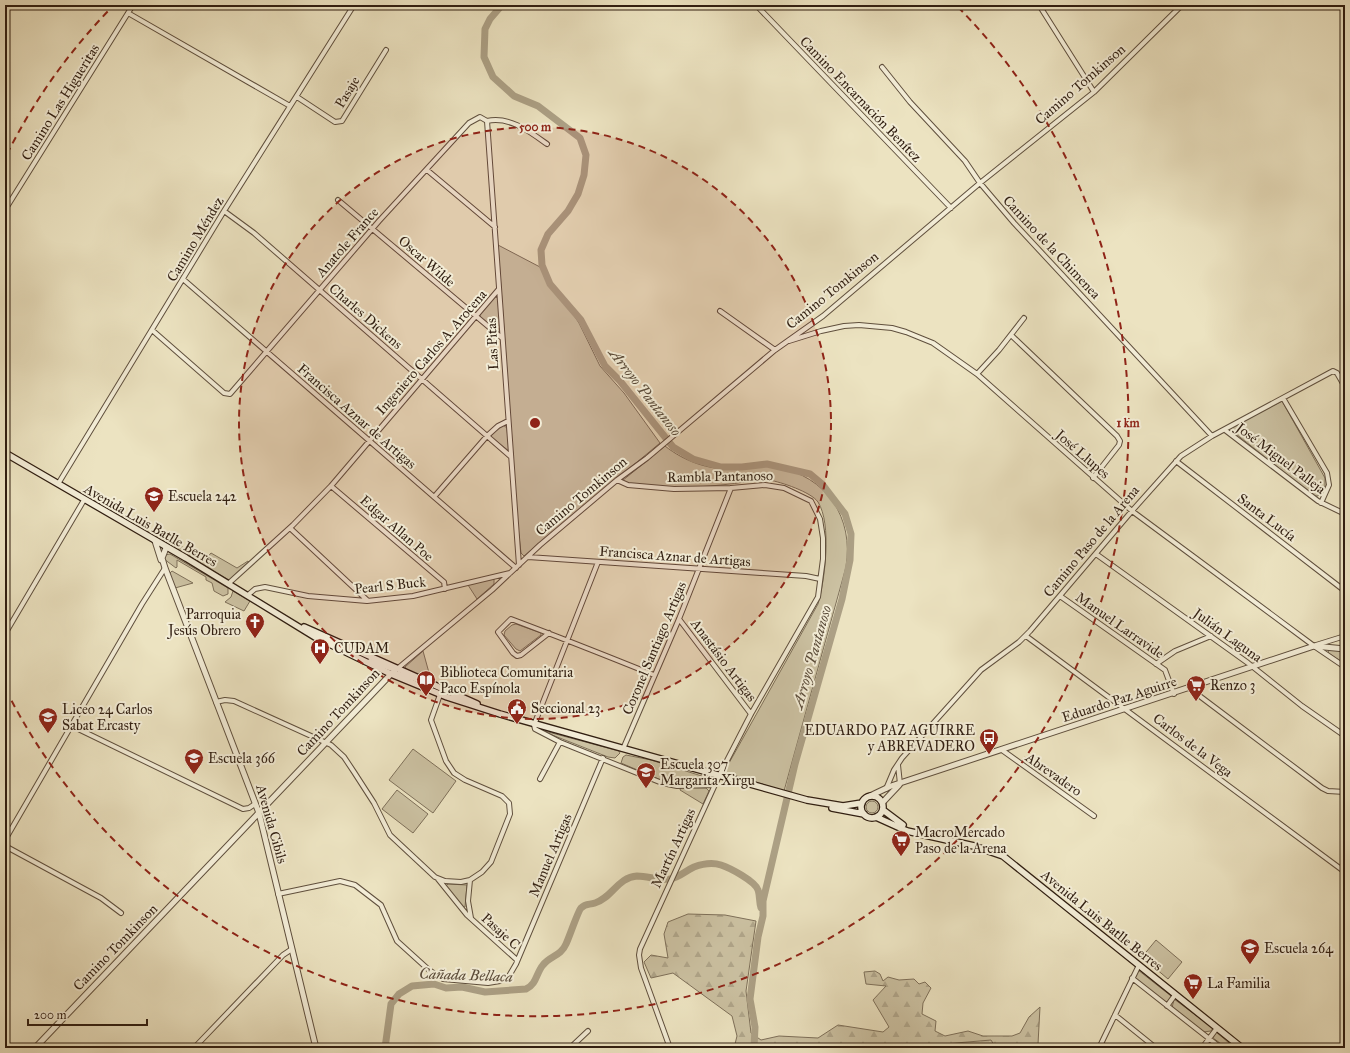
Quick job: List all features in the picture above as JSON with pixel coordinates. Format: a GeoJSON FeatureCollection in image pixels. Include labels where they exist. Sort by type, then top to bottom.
{"type":"FeatureCollection","features":[{"type":"Feature","properties":{"kind":"main road","name":"Avenida Luis Batlle Berres"},"geometry":{"type":"LineString","coordinates":[[5,453],[248,595],[315,637],[362,660],[425,681],[441,692]]}},
{"type":"Feature","properties":{"kind":"main road","name":"Avenida Luis Batlle Berres"},"geometry":{"type":"LineString","coordinates":[[284,617],[393,671],[441,692],[507,716],[623,750],[804,799],[834,809],[864,814]]}},
{"type":"Feature","properties":{"kind":"main road"},"geometry":{"type":"LineString","coordinates":[[870,796],[876,796],[883,802],[883,810],[876,817],[870,818],[864,814],[861,809],[862,803],[870,796]]}},
{"type":"Feature","properties":{"kind":"main road","name":"Avenida Luis Batlle Berres"},"geometry":{"type":"LineString","coordinates":[[804,799],[844,806],[862,803]]}},
{"type":"Feature","properties":{"kind":"main road","name":"Avenida Luis Batlle Berres"},"geometry":{"type":"LineString","coordinates":[[883,810],[897,822],[933,836]]}},
{"type":"Feature","properties":{"kind":"main road","name":"Avenida Luis Batlle Berres"},"geometry":{"type":"LineString","coordinates":[[876,817],[907,831],[987,850],[1003,856],[1242,1048]]}},
{"type":"Feature","properties":{"kind":"street","name":"Camino Las Higueritas"},"geometry":{"type":"LineString","coordinates":[[5,210],[133,5]]}},
{"type":"Feature","properties":{"kind":"street","name":"Camino Méndez"},"geometry":{"type":"LineString","coordinates":[[58,484],[184,280],[224,211],[354,5]]}},
{"type":"Feature","properties":{"kind":"street","name":"Camino Encarnación Benítez"},"geometry":{"type":"LineString","coordinates":[[756,5],[951,208]]}},
{"type":"Feature","properties":{"kind":"street"},"geometry":{"type":"LineString","coordinates":[[1039,5],[1094,92]]}},
{"type":"Feature","properties":{"kind":"street","name":"Camino Tomkinson"},"geometry":{"type":"LineString","coordinates":[[36,1048],[393,671],[518,567],[617,480],[675,435],[775,350],[823,316],[980,183],[1094,92],[1182,5]]}},
{"type":"Feature","properties":{"kind":"street"},"geometry":{"type":"LineString","coordinates":[[128,13],[290,106]]}},
{"type":"Feature","properties":{"kind":"street","name":"Pasaje"},"geometry":{"type":"LineString","coordinates":[[296,97],[335,122],[342,121],[386,50]]}},
{"type":"Feature","properties":{"kind":"street","name":"Camino de la Chimenea"},"geometry":{"type":"LineString","coordinates":[[882,67],[910,102],[965,161],[980,183],[1014,223],[1212,436]]}},
{"type":"Feature","properties":{"kind":"street","name":"Anatole France"},"geometry":{"type":"LineString","coordinates":[[152,330],[224,393],[230,394],[373,228],[469,123],[480,117],[487,121]]}},
{"type":"Feature","properties":{"kind":"street"},"geometry":{"type":"LineString","coordinates":[[487,121],[502,120],[515,124],[547,144]]}},
{"type":"Feature","properties":{"kind":"street","name":"Las Pitas"},"geometry":{"type":"LineString","coordinates":[[487,121],[518,567]]}},
{"type":"Feature","properties":{"kind":"street"},"geometry":{"type":"LineString","coordinates":[[427,170],[495,227]]}},
{"type":"Feature","properties":{"kind":"street","name":"Oscar Wilde"},"geometry":{"type":"LineString","coordinates":[[338,200],[373,228],[476,318],[502,338]]}},
{"type":"Feature","properties":{"kind":"street","name":"Charles Dickens"},"geometry":{"type":"LineString","coordinates":[[224,211],[254,233],[510,456]]}},
{"type":"Feature","properties":{"kind":"street","name":"Francisca Aznar de Artigas"},"geometry":{"type":"LineString","coordinates":[[184,280],[434,497],[518,567]]}},
{"type":"Feature","properties":{"kind":"street","name":"Ingeniero Carlos A. Arocena"},"geometry":{"type":"LineString","coordinates":[[228,584],[290,528],[331,486],[422,378],[476,318],[499,289]]}},
{"type":"Feature","properties":{"kind":"street"},"geometry":{"type":"LineString","coordinates":[[720,310],[775,350]]}},
{"type":"Feature","properties":{"kind":"street"},"geometry":{"type":"LineString","coordinates":[[977,374],[1024,318]]}},
{"type":"Feature","properties":{"kind":"street","name":"José Llupes"},"geometry":{"type":"LineString","coordinates":[[785,343],[821,331],[844,326],[874,326],[892,328],[933,343],[977,374],[1132,511],[1314,646],[1345,667]]}},
{"type":"Feature","properties":{"kind":"street"},"geometry":{"type":"LineString","coordinates":[[1011,335],[1117,436],[1120,441],[1119,445],[1093,478]]}},
{"type":"Feature","properties":{"kind":"street","name":"Camino Paso de la Arena"},"geometry":{"type":"LineString","coordinates":[[886,789],[902,758],[981,670],[1026,636],[1176,461],[1212,436],[1333,371],[1337,373],[1345,387]]}},
{"type":"Feature","properties":{"kind":"street"},"geometry":{"type":"LineString","coordinates":[[1283,398],[1327,473],[1329,485],[1321,503]]}},
{"type":"Feature","properties":{"kind":"street"},"geometry":{"type":"LineString","coordinates":[[434,497],[487,436],[498,426],[508,421]]}},
{"type":"Feature","properties":{"kind":"street","name":"José Miguel Palleja"},"geometry":{"type":"LineString","coordinates":[[1225,430],[1321,503],[1345,514]]}},
{"type":"Feature","properties":{"kind":"street","name":"Santa Lucía"},"geometry":{"type":"LineString","coordinates":[[1176,461],[1345,591]]}},
{"type":"Feature","properties":{"kind":"street","name":"Rambla Pantanoso"},"geometry":{"type":"LineString","coordinates":[[617,480],[628,485],[674,489],[731,488],[773,485],[794,491],[812,501],[817,511],[823,531],[823,559],[820,579]]}},
{"type":"Feature","properties":{"kind":"street","name":"Edgar Allan Poe"},"geometry":{"type":"LineString","coordinates":[[331,486],[444,582],[445,589]]}},
{"type":"Feature","properties":{"kind":"street","name":"Coronel Santiago Artigas"},"geometry":{"type":"LineString","coordinates":[[623,750],[679,619],[731,488]]}},
{"type":"Feature","properties":{"kind":"street"},"geometry":{"type":"LineString","coordinates":[[5,634],[84,500]]}},
{"type":"Feature","properties":{"kind":"street"},"geometry":{"type":"LineString","coordinates":[[290,528],[367,601]]}},
{"type":"Feature","properties":{"kind":"street","name":"Avenida Cibils"},"geometry":{"type":"LineString","coordinates":[[155,541],[162,564],[165,568]]}},
{"type":"Feature","properties":{"kind":"street","name":"Avenida Cibils"},"geometry":{"type":"LineString","coordinates":[[166,548],[162,558],[165,568],[259,813],[316,1048]]}},
{"type":"Feature","properties":{"kind":"street","name":"Julián Laguna"},"geometry":{"type":"LineString","coordinates":[[1096,554],[1211,636],[1302,706],[1345,736]]}},
{"type":"Feature","properties":{"kind":"street","name":"Francisca Aznar de Artigas"},"geometry":{"type":"LineString","coordinates":[[528,557],[806,576],[820,579]]}},
{"type":"Feature","properties":{"kind":"street"},"geometry":{"type":"LineString","coordinates":[[534,725],[598,562]]}},
{"type":"Feature","properties":{"kind":"street"},"geometry":{"type":"LineString","coordinates":[[5,840],[142,604],[165,568]]}},
{"type":"Feature","properties":{"kind":"street","name":"Pearl S Buck"},"geometry":{"type":"LineString","coordinates":[[248,595],[255,589],[265,587],[308,596],[367,601],[413,596],[511,572]]}},
{"type":"Feature","properties":{"kind":"street","name":"Martín Artigas"},"geometry":{"type":"LineString","coordinates":[[670,1048],[641,968],[638,955],[672,875],[719,776],[751,714],[818,596],[820,579]]}},
{"type":"Feature","properties":{"kind":"street","name":"Manuel Larravide"},"geometry":{"type":"LineString","coordinates":[[1060,596],[1166,671],[1174,694]]}},
{"type":"Feature","properties":{"kind":"street"},"geometry":{"type":"LineString","coordinates":[[549,634],[521,655],[517,656],[513,653],[498,632],[511,619],[654,675]]}},
{"type":"Feature","properties":{"kind":"street","name":"Anastásio Artigas"},"geometry":{"type":"LineString","coordinates":[[679,619],[751,714]]}},
{"type":"Feature","properties":{"kind":"street","name":"Carlos de la Vega"},"geometry":{"type":"LineString","coordinates":[[1026,636],[1345,872]]}},
{"type":"Feature","properties":{"kind":"street"},"geometry":{"type":"LineString","coordinates":[[1156,664],[1175,651],[1211,636]]}},
{"type":"Feature","properties":{"kind":"street","name":"Eduardo Paz Aguirre"},"geometry":{"type":"LineString","coordinates":[[900,784],[1345,636]]}},
{"type":"Feature","properties":{"kind":"street"},"geometry":{"type":"LineString","coordinates":[[1314,646],[1345,648]]}},
{"type":"Feature","properties":{"kind":"street"},"geometry":{"type":"LineString","coordinates":[[1189,688],[1322,788],[1328,791],[1345,792]]}},
{"type":"Feature","properties":{"kind":"street"},"geometry":{"type":"LineString","coordinates":[[438,879],[456,882],[470,880],[482,872],[491,862],[508,822],[510,808],[506,799],[502,796],[459,777],[448,766],[431,720],[441,692]]}},
{"type":"Feature","properties":{"kind":"street","name":"Pasaje C"},"geometry":{"type":"LineString","coordinates":[[216,702],[225,700],[234,701],[327,742],[339,751],[374,803],[390,835],[438,879],[461,909],[471,919],[517,960]]}},
{"type":"Feature","properties":{"kind":"street","name":"Avenida Luis Batlle Berres"},"geometry":{"type":"LineString","coordinates":[[534,725],[535,730],[538,732],[560,742],[669,785],[688,787],[715,785]]}},
{"type":"Feature","properties":{"kind":"street"},"geometry":{"type":"LineString","coordinates":[[72,726],[243,809],[249,808],[255,804]]}},
{"type":"Feature","properties":{"kind":"street"},"geometry":{"type":"LineString","coordinates":[[540,779],[560,742]]}},
{"type":"Feature","properties":{"kind":"street","name":"Abrevadero"},"geometry":{"type":"LineString","coordinates":[[1002,750],[1094,816]]}},
{"type":"Feature","properties":{"kind":"street","name":"Manuel Artigas"},"geometry":{"type":"LineString","coordinates":[[278,894],[340,881],[355,885],[379,902],[384,908],[397,941],[435,974],[450,980],[488,983],[500,981],[508,976],[517,960],[602,758]]}},
{"type":"Feature","properties":{"kind":"street"},"geometry":{"type":"LineString","coordinates":[[898,765],[900,784]]}},
{"type":"Feature","properties":{"kind":"street"},"geometry":{"type":"LineString","coordinates":[[870,796],[900,784]]}},
{"type":"Feature","properties":{"kind":"street"},"geometry":{"type":"LineString","coordinates":[[883,802],[900,784]]}},
{"type":"Feature","properties":{"kind":"street"},"geometry":{"type":"LineString","coordinates":[[5,846],[101,898],[121,913]]}},
{"type":"Feature","properties":{"kind":"street","name":"Pasaje C"},"geometry":{"type":"LineString","coordinates":[[470,880],[468,901],[471,919]]}},
{"type":"Feature","properties":{"kind":"street"},"geometry":{"type":"LineString","coordinates":[[194,1048],[283,956],[292,950]]}},
{"type":"Feature","properties":{"kind":"street"},"geometry":{"type":"LineString","coordinates":[[1099,1048],[1139,965]]}},
{"type":"Feature","properties":{"kind":"street"},"geometry":{"type":"LineString","coordinates":[[1132,978],[1221,1048]]}},
{"type":"Feature","properties":{"kind":"street"},"geometry":{"type":"LineString","coordinates":[[1167,1006],[1175,995]]}},
{"type":"Feature","properties":{"kind":"street"},"geometry":{"type":"LineString","coordinates":[[1115,1015],[1156,1048]]}},
{"type":"Feature","properties":{"kind":"street"},"geometry":{"type":"LineString","coordinates":[[1202,1048],[1217,1028]]}},
{"type":"Feature","properties":{"kind":"street"},"geometry":{"type":"LineString","coordinates":[[570,1048],[588,1031]]}},
{"type":"Feature","properties":{"kind":"green space"},"geometry":{"type":"Polygon","coordinates":[[[498,245],[540,267],[550,285],[563,299],[579,323],[600,366],[624,393],[660,443],[524,556],[521,553],[518,528],[498,245]]]}},
{"type":"Feature","properties":{"kind":"green space"},"geometry":{"type":"Polygon","coordinates":[[[495,297],[498,298],[500,334],[480,318],[480,313],[495,297]]]}},
{"type":"Feature","properties":{"kind":"green space"},"geometry":{"type":"Polygon","coordinates":[[[1282,401],[1325,478],[1325,486],[1318,496],[1314,496],[1231,430],[1231,428],[1282,401]]]}},
{"type":"Feature","properties":{"kind":"green space"},"geometry":{"type":"Polygon","coordinates":[[[503,425],[507,428],[509,451],[491,437],[491,435],[503,425]]]}},
{"type":"Feature","properties":{"kind":"green space"},"geometry":{"type":"Polygon","coordinates":[[[665,446],[688,460],[714,468],[733,469],[771,466],[794,472],[810,480],[823,490],[833,502],[841,516],[846,532],[846,567],[784,791],[724,772],[818,604],[823,581],[826,552],[825,524],[822,512],[818,502],[803,491],[769,480],[710,486],[681,487],[636,485],[622,481],[665,446]]]}},
{"type":"Feature","properties":{"kind":"green space"},"geometry":{"type":"Polygon","coordinates":[[[177,544],[205,560],[211,553],[237,568],[248,561],[249,562],[229,580],[173,548],[177,544]]]}},
{"type":"Feature","properties":{"kind":"green space"},"geometry":{"type":"Polygon","coordinates":[[[170,554],[228,588],[228,594],[223,596],[214,591],[212,583],[206,580],[206,577],[177,560],[176,568],[164,559],[165,555],[170,554]]]}},
{"type":"Feature","properties":{"kind":"green space"},"geometry":{"type":"Polygon","coordinates":[[[172,571],[193,583],[175,588],[169,574],[172,571]]]}},
{"type":"Feature","properties":{"kind":"green space"},"geometry":{"type":"Polygon","coordinates":[[[490,578],[494,579],[494,584],[477,599],[468,585],[490,578]]]}},
{"type":"Feature","properties":{"kind":"green space"},"geometry":{"type":"Polygon","coordinates":[[[233,591],[250,601],[244,611],[225,602],[231,597],[233,591]]]}},
{"type":"Feature","properties":{"kind":"green space"},"geometry":{"type":"Polygon","coordinates":[[[516,624],[541,633],[541,635],[520,651],[516,649],[504,635],[505,631],[512,625],[516,624]]]}},
{"type":"Feature","properties":{"kind":"green space"},"geometry":{"type":"Polygon","coordinates":[[[1329,649],[1345,650],[1345,664],[1328,653],[1329,649]]]}},
{"type":"Feature","properties":{"kind":"green space"},"geometry":{"type":"Polygon","coordinates":[[[423,651],[431,680],[407,670],[405,667],[423,651]]]}},
{"type":"Feature","properties":{"kind":"green space"},"geometry":{"type":"Polygon","coordinates":[[[537,729],[619,751],[620,753],[615,758],[608,757],[537,729]]]}},
{"type":"Feature","properties":{"kind":"green space"},"geometry":{"type":"Polygon","coordinates":[[[413,749],[456,781],[433,813],[389,780],[413,749]]]}},
{"type":"Feature","properties":{"kind":"green space"},"geometry":{"type":"Polygon","coordinates":[[[626,755],[651,760],[708,778],[710,782],[683,785],[668,783],[621,763],[623,757],[626,755]]]}},
{"type":"Feature","properties":{"kind":"green space"},"geometry":{"type":"Polygon","coordinates":[[[681,787],[706,788],[709,791],[703,804],[680,790],[681,787]]]}},
{"type":"Feature","properties":{"kind":"green space"},"geometry":{"type":"Polygon","coordinates":[[[397,790],[428,814],[413,833],[382,809],[397,790]]]}},
{"type":"Feature","properties":{"kind":"green space"},"geometry":{"type":"Polygon","coordinates":[[[870,801],[874,801],[878,807],[874,813],[870,813],[866,809],[866,805],[870,801]]]}},
{"type":"Feature","properties":{"kind":"green space"},"geometry":{"type":"Polygon","coordinates":[[[448,884],[467,885],[465,907],[463,907],[446,886],[448,884]]]}},
{"type":"Feature","properties":{"kind":"green space"},"geometry":{"type":"Polygon","coordinates":[[[688,914],[725,915],[756,921],[746,991],[751,1033],[761,1040],[779,1036],[818,1038],[838,1025],[883,1032],[889,1027],[873,1000],[886,986],[866,984],[864,972],[875,971],[880,974],[883,981],[888,977],[899,980],[914,979],[919,984],[925,982],[931,988],[923,1003],[922,1014],[936,1021],[935,1031],[945,1036],[968,1031],[983,1036],[1012,1036],[1020,1033],[1029,1017],[1040,1007],[1038,1044],[1031,1048],[734,1048],[737,1036],[732,1016],[673,973],[651,978],[644,962],[651,955],[668,958],[664,934],[668,922],[688,914]]]}},
{"type":"Feature","properties":{"kind":"green space"},"geometry":{"type":"Polygon","coordinates":[[[1156,940],[1182,962],[1168,979],[1142,957],[1156,940]]]}},
{"type":"Feature","properties":{"kind":"green space"},"geometry":{"type":"Polygon","coordinates":[[[1138,970],[1171,996],[1169,1001],[1165,1002],[1135,978],[1138,970]]]}},
{"type":"Feature","properties":{"kind":"green space"},"geometry":{"type":"Polygon","coordinates":[[[1174,999],[1213,1028],[1211,1031],[1203,1032],[1172,1008],[1174,999]]]}},
{"type":"Feature","properties":{"kind":"green space"},"geometry":{"type":"Polygon","coordinates":[[[1216,1032],[1235,1048],[1227,1048],[1213,1038],[1216,1032]]]}},
{"type":"Feature","properties":{"kind":"green space"},"geometry":{"type":"Polygon","coordinates":[[[991,1040],[996,1048],[898,1048],[991,1040]]]}},
{"type":"Feature","properties":{"kind":"waterway","name":"Arroyo Pantanoso"},"geometry":{"type":"LineString","coordinates":[[502,5],[490,19],[485,29],[484,57],[493,77],[514,96],[538,106],[580,138],[586,155],[584,175],[578,194],[568,211],[548,234],[541,250],[542,265],[550,284],[581,320],[605,366],[620,381],[673,447],[693,459],[721,467],[742,467],[767,464],[810,474],[822,484],[845,514],[851,534],[850,560],[842,599],[795,764],[763,901],[763,916],[758,937],[750,999],[755,1027],[754,1048]]}},
{"type":"Feature","properties":{"kind":"waterway","name":"Cañada Bellaca"},"geometry":{"type":"LineString","coordinates":[[385,1048],[391,1004],[399,994],[412,986],[434,984],[446,988],[462,987],[485,992],[526,989],[530,987],[543,965],[564,948],[581,908],[606,897],[630,877],[637,876],[670,879],[677,877],[697,866],[718,864],[736,872],[756,886],[761,908]]}},
{"type":"Feature","properties":{"kind":"place","name":"Escuela 242"},"geometry":{"type":"Point","coordinates":[154,513]}},
{"type":"Feature","properties":{"kind":"place","name":"Parroquia Jesús Obrero"},"geometry":{"type":"Point","coordinates":[255,639]}},
{"type":"Feature","properties":{"kind":"place","name":"CUDAM"},"geometry":{"type":"Point","coordinates":[320,665]}},
{"type":"Feature","properties":{"kind":"place","name":"Biblioteca Comunitaria Paco Espínola"},"geometry":{"type":"Point","coordinates":[426,697]}},
{"type":"Feature","properties":{"kind":"place","name":"Renzo 3"},"geometry":{"type":"Point","coordinates":[1196,702]}},
{"type":"Feature","properties":{"kind":"place","name":"Seccional 23"},"geometry":{"type":"Point","coordinates":[517,725]}},
{"type":"Feature","properties":{"kind":"place","name":"Liceo 24 Carlos Sabat Ercasty"},"geometry":{"type":"Point","coordinates":[48,734]}},
{"type":"Feature","properties":{"kind":"place","name":"EDUARDO PAZ AGUIRRE y ABREVADERO"},"geometry":{"type":"Point","coordinates":[989,755]}},
{"type":"Feature","properties":{"kind":"place","name":"Escuela 366"},"geometry":{"type":"Point","coordinates":[194,775]}},
{"type":"Feature","properties":{"kind":"place","name":"Escuela 307 Margarita Xirgu"},"geometry":{"type":"Point","coordinates":[646,789]}},
{"type":"Feature","properties":{"kind":"place","name":"MacroMercado Paso de la Arena"},"geometry":{"type":"Point","coordinates":[901,857]}},
{"type":"Feature","properties":{"kind":"place","name":"Escuela 264"},"geometry":{"type":"Point","coordinates":[1250,965]}},
{"type":"Feature","properties":{"kind":"place","name":"La Familia"},"geometry":{"type":"Point","coordinates":[1193,1000]}}]}
